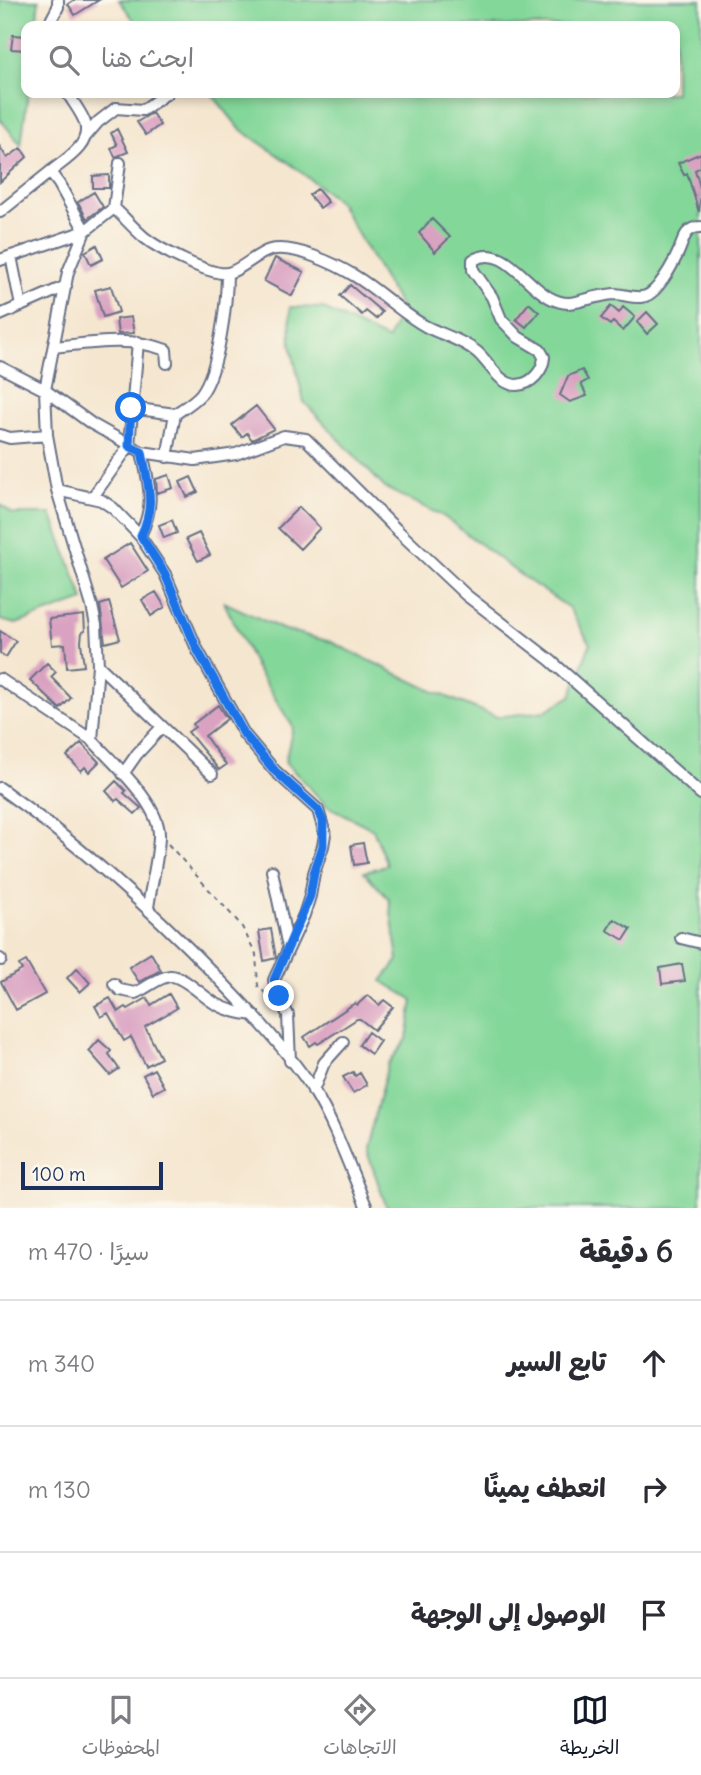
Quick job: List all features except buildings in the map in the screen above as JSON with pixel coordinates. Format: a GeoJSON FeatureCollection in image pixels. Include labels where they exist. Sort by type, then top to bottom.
{"type":"FeatureCollection","features":[{"type":"Feature","properties":{"kind":"street"},"geometry":{"type":"LineString","coordinates":[[51,21],[58,7],[58,0]]}},
{"type":"Feature","properties":{"kind":"street"},"geometry":{"type":"LineString","coordinates":[[71,98],[85,122],[86,136]]}},
{"type":"Feature","properties":{"kind":"street"},"geometry":{"type":"LineString","coordinates":[[0,212],[79,147],[98,122],[116,108],[143,110],[160,98]]}},
{"type":"Feature","properties":{"kind":"street"},"geometry":{"type":"LineString","coordinates":[[21,306],[6,258],[85,231],[114,208],[120,163]]}},
{"type":"Feature","properties":{"kind":"street"},"geometry":{"type":"LineString","coordinates":[[50,172],[85,231]]}},
{"type":"Feature","properties":{"kind":"street"},"geometry":{"type":"LineString","coordinates":[[114,208],[146,239],[184,260],[210,270],[227,273],[271,250],[306,254],[319,259],[355,276],[425,326],[463,341],[480,354],[505,382],[516,385],[536,376],[544,363],[544,357],[540,350],[518,337],[501,319],[492,298],[473,270],[473,260],[480,256],[508,262],[542,294],[557,300],[573,303],[613,294],[641,297],[650,294],[659,285],[687,232],[701,227]]}},
{"type":"Feature","properties":{"kind":"street"},"geometry":{"type":"LineString","coordinates":[[85,231],[72,259],[45,390],[47,435],[57,490],[92,606],[98,665],[92,740]]}},
{"type":"Feature","properties":{"kind":"street"},"geometry":{"type":"LineString","coordinates":[[131,408],[175,414],[202,393],[216,357],[227,295],[227,273]]}},
{"type":"Feature","properties":{"kind":"street"},"geometry":{"type":"LineString","coordinates":[[0,315],[66,286]]}},
{"type":"Feature","properties":{"kind":"street"},"geometry":{"type":"LineString","coordinates":[[54,347],[112,341],[138,342],[166,350],[167,363]]}},
{"type":"Feature","properties":{"kind":"street"},"geometry":{"type":"LineString","coordinates":[[92,498],[129,446],[138,342]]}},
{"type":"Feature","properties":{"kind":"street"},"geometry":{"type":"LineString","coordinates":[[0,367],[45,390],[92,424],[142,452],[195,460],[208,459],[236,454],[284,436],[306,439],[466,595],[550,660],[701,794]]}},
{"type":"Feature","properties":{"kind":"street"},"geometry":{"type":"LineString","coordinates":[[167,457],[175,414]]}},
{"type":"Feature","properties":{"kind":"street"},"geometry":{"type":"LineString","coordinates":[[0,435],[10,438],[47,435]]}},
{"type":"Feature","properties":{"kind":"street"},"geometry":{"type":"LineString","coordinates":[[141,536],[148,521],[151,501],[142,452]]}},
{"type":"Feature","properties":{"kind":"street"},"geometry":{"type":"LineString","coordinates":[[57,490],[101,500],[141,536],[165,574],[197,649],[244,734],[275,771],[318,810],[323,821],[323,846],[310,896],[274,985],[288,1015],[290,1061]]}},
{"type":"Feature","properties":{"kind":"street"},"geometry":{"type":"LineString","coordinates":[[98,665],[212,774]]}},
{"type":"Feature","properties":{"kind":"street"},"geometry":{"type":"LineString","coordinates":[[0,678],[92,740],[151,808],[159,836],[148,908]]}},
{"type":"Feature","properties":{"kind":"street"},"geometry":{"type":"LineString","coordinates":[[123,774],[162,727]]}},
{"type":"Feature","properties":{"kind":"street"},"geometry":{"type":"LineString","coordinates":[[0,788],[60,832],[148,908],[254,1015],[313,1091],[367,1208]]}},
{"type":"Feature","properties":{"kind":"street"},"geometry":{"type":"LineString","coordinates":[[272,871],[288,947]]}},
{"type":"Feature","properties":{"kind":"street"},"geometry":{"type":"LineString","coordinates":[[681,938],[701,943]]}},
{"type":"Feature","properties":{"kind":"street"},"geometry":{"type":"LineString","coordinates":[[114,984],[120,990],[135,993],[165,977],[176,977],[215,1004],[230,1011],[254,1015]]}},
{"type":"Feature","properties":{"kind":"street"},"geometry":{"type":"LineString","coordinates":[[313,1091],[324,1063],[343,1042]]}},
{"type":"Feature","properties":{"kind":"path"},"geometry":{"type":"LineString","coordinates":[[159,836],[175,850],[241,925],[256,954],[258,986],[268,996]]}},
{"type":"Feature","properties":{"kind":"green space"},"geometry":{"type":"Polygon","coordinates":[[[0,0],[39,0],[37,21],[21,21],[21,98],[27,98],[21,145],[0,119],[0,0]]]}},
{"type":"Feature","properties":{"kind":"green space"},"geometry":{"type":"Polygon","coordinates":[[[119,0],[701,0],[701,1208],[387,1208],[366,1149],[388,1064],[407,1039],[413,1000],[382,981],[398,960],[389,899],[364,872],[387,865],[373,829],[327,806],[285,762],[293,727],[256,668],[224,602],[282,629],[331,642],[435,692],[497,717],[545,711],[571,696],[590,644],[569,608],[443,516],[385,488],[304,402],[291,346],[290,307],[322,308],[388,340],[401,308],[339,202],[240,129],[215,98],[680,98],[680,21],[135,21],[119,0]]]}},
{"type":"Feature","properties":{"kind":"green space"},"geometry":{"type":"Polygon","coordinates":[[[0,504],[13,514],[51,514],[84,600],[16,624],[0,620],[0,504]]]}},
{"type":"Feature","properties":{"kind":"route"},"geometry":{"type":"LineString","coordinates":[[131,408],[129,446],[142,452],[151,501],[148,521],[141,536],[165,574],[197,649],[244,734],[259,755],[290,787],[318,810],[323,821],[323,846],[310,896],[274,980],[279,996]]}}]}
